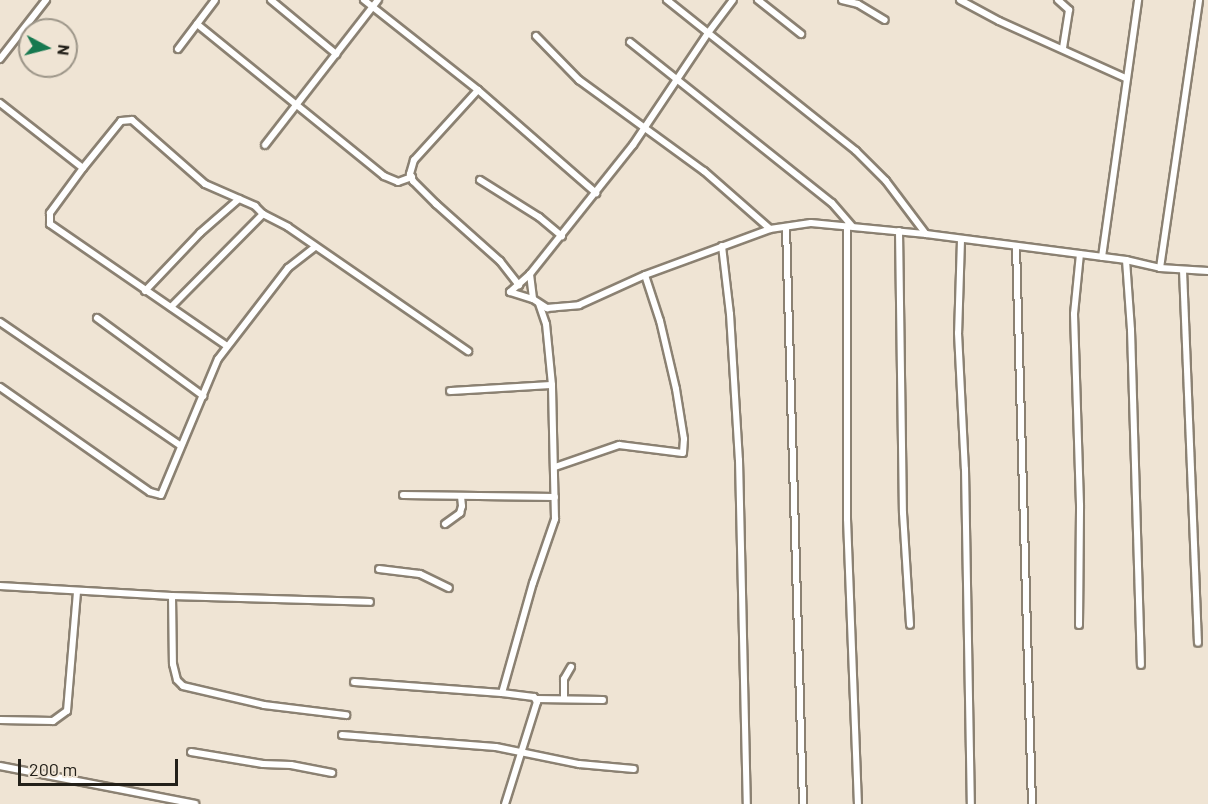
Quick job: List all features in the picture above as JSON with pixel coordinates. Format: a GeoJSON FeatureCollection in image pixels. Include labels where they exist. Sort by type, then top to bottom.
{"type":"FeatureCollection","features":[{"type":"Feature","properties":{"kind":"street"},"geometry":{"type":"LineString","coordinates":[[0,59],[46,0]]}},
{"type":"Feature","properties":{"kind":"street"},"geometry":{"type":"LineString","coordinates":[[177,49],[215,0]]}},
{"type":"Feature","properties":{"kind":"street"},"geometry":{"type":"LineString","coordinates":[[271,0],[336,54]]}},
{"type":"Feature","properties":{"kind":"street"},"geometry":{"type":"LineString","coordinates":[[364,0],[478,90],[596,193]]}},
{"type":"Feature","properties":{"kind":"street"},"geometry":{"type":"LineString","coordinates":[[265,145],[378,0]]}},
{"type":"Feature","properties":{"kind":"street"},"geometry":{"type":"LineString","coordinates":[[667,0],[856,151],[886,181],[926,234]]}},
{"type":"Feature","properties":{"kind":"street"},"geometry":{"type":"LineString","coordinates":[[733,0],[708,33],[633,145],[562,236],[530,274],[510,292],[533,299],[547,308],[579,305],[645,275],[692,260],[770,229],[821,223],[1126,260],[1160,268],[1208,271]]}},
{"type":"Feature","properties":{"kind":"street"},"geometry":{"type":"LineString","coordinates":[[758,0],[801,34]]}},
{"type":"Feature","properties":{"kind":"street"},"geometry":{"type":"LineString","coordinates":[[842,0],[858,4],[885,20]]}},
{"type":"Feature","properties":{"kind":"street"},"geometry":{"type":"LineString","coordinates":[[960,0],[999,21],[1125,78]]}},
{"type":"Feature","properties":{"kind":"street"},"geometry":{"type":"LineString","coordinates":[[1058,0],[1069,10],[1063,50]]}},
{"type":"Feature","properties":{"kind":"street"},"geometry":{"type":"LineString","coordinates":[[1102,257],[1125,78],[1138,0]]}},
{"type":"Feature","properties":{"kind":"street"},"geometry":{"type":"LineString","coordinates":[[1160,268],[1199,0]]}},
{"type":"Feature","properties":{"kind":"street"},"geometry":{"type":"LineString","coordinates":[[197,24],[393,182],[412,177]]}},
{"type":"Feature","properties":{"kind":"street"},"geometry":{"type":"LineString","coordinates":[[536,36],[579,80],[644,126],[740,200],[770,229]]}},
{"type":"Feature","properties":{"kind":"street"},"geometry":{"type":"LineString","coordinates":[[630,42],[832,203],[850,226],[848,519],[858,804]]}},
{"type":"Feature","properties":{"kind":"street"},"geometry":{"type":"LineString","coordinates":[[478,90],[414,160],[411,167],[412,177],[436,204],[500,261],[519,285]]}},
{"type":"Feature","properties":{"kind":"street"},"geometry":{"type":"LineString","coordinates":[[0,103],[82,168]]}},
{"type":"Feature","properties":{"kind":"street"},"geometry":{"type":"LineString","coordinates":[[227,346],[48,221],[50,213],[82,168],[121,121],[132,120],[205,184],[255,206],[263,214],[288,227],[468,351]]}},
{"type":"Feature","properties":{"kind":"street"},"geometry":{"type":"LineString","coordinates":[[480,180],[539,217],[562,236]]}},
{"type":"Feature","properties":{"kind":"street"},"geometry":{"type":"LineString","coordinates":[[146,291],[200,233],[239,199]]}},
{"type":"Feature","properties":{"kind":"street"},"geometry":{"type":"LineString","coordinates":[[171,308],[263,214]]}},
{"type":"Feature","properties":{"kind":"street"},"geometry":{"type":"LineString","coordinates":[[786,226],[803,804]]}},
{"type":"Feature","properties":{"kind":"street"},"geometry":{"type":"LineString","coordinates":[[899,231],[903,513],[910,626]]}},
{"type":"Feature","properties":{"kind":"street"},"geometry":{"type":"LineString","coordinates":[[961,240],[958,333],[965,469],[971,804]]}},
{"type":"Feature","properties":{"kind":"street"},"geometry":{"type":"LineString","coordinates":[[723,246],[730,314],[739,460],[747,804]]}},
{"type":"Feature","properties":{"kind":"street"},"geometry":{"type":"LineString","coordinates":[[1016,246],[1032,804]]}},
{"type":"Feature","properties":{"kind":"street"},"geometry":{"type":"LineString","coordinates":[[0,387],[156,495],[163,493],[203,396],[227,346],[288,268],[315,247]]}},
{"type":"Feature","properties":{"kind":"street"},"geometry":{"type":"LineString","coordinates":[[1079,625],[1080,515],[1074,315],[1080,254]]}},
{"type":"Feature","properties":{"kind":"street"},"geometry":{"type":"LineString","coordinates":[[1126,260],[1131,330],[1141,665]]}},
{"type":"Feature","properties":{"kind":"street"},"geometry":{"type":"LineString","coordinates":[[1183,270],[1198,643]]}},
{"type":"Feature","properties":{"kind":"street"},"geometry":{"type":"LineString","coordinates":[[530,274],[533,299]]}},
{"type":"Feature","properties":{"kind":"street"},"geometry":{"type":"LineString","coordinates":[[555,467],[619,445],[683,453],[684,439],[676,389],[660,321],[645,275]]}},
{"type":"Feature","properties":{"kind":"street"},"geometry":{"type":"LineString","coordinates":[[502,693],[533,583],[555,519],[552,385],[546,324],[539,304]]}},
{"type":"Feature","properties":{"kind":"street"},"geometry":{"type":"LineString","coordinates":[[546,324],[552,306]]}},
{"type":"Feature","properties":{"kind":"street"},"geometry":{"type":"LineString","coordinates":[[97,318],[203,396]]}},
{"type":"Feature","properties":{"kind":"street"},"geometry":{"type":"LineString","coordinates":[[0,322],[181,447]]}},
{"type":"Feature","properties":{"kind":"street"},"geometry":{"type":"LineString","coordinates":[[450,391],[552,385]]}},
{"type":"Feature","properties":{"kind":"street"},"geometry":{"type":"LineString","coordinates":[[403,495],[555,497]]}},
{"type":"Feature","properties":{"kind":"street"},"geometry":{"type":"LineString","coordinates":[[445,524],[460,513],[462,506],[460,495]]}},
{"type":"Feature","properties":{"kind":"street"},"geometry":{"type":"LineString","coordinates":[[379,569],[420,574],[449,588]]}},
{"type":"Feature","properties":{"kind":"street"},"geometry":{"type":"LineString","coordinates":[[0,586],[172,596],[370,602]]}},
{"type":"Feature","properties":{"kind":"street"},"geometry":{"type":"LineString","coordinates":[[0,720],[53,721],[67,711],[77,591]]}},
{"type":"Feature","properties":{"kind":"street"},"geometry":{"type":"LineString","coordinates":[[172,596],[173,664],[177,680],[183,686],[264,705],[346,716]]}},
{"type":"Feature","properties":{"kind":"street"},"geometry":{"type":"LineString","coordinates":[[564,699],[564,679],[571,667]]}},
{"type":"Feature","properties":{"kind":"street"},"geometry":{"type":"LineString","coordinates":[[354,682],[502,693],[537,699],[603,700]]}},
{"type":"Feature","properties":{"kind":"street"},"geometry":{"type":"LineString","coordinates":[[505,804],[537,699]]}},
{"type":"Feature","properties":{"kind":"street"},"geometry":{"type":"LineString","coordinates":[[342,735],[523,751],[579,764],[634,769]]}},
{"type":"Feature","properties":{"kind":"street"},"geometry":{"type":"LineString","coordinates":[[191,752],[262,764],[291,765],[332,773]]}},
{"type":"Feature","properties":{"kind":"street"},"geometry":{"type":"LineString","coordinates":[[0,765],[195,804]]}}]}
